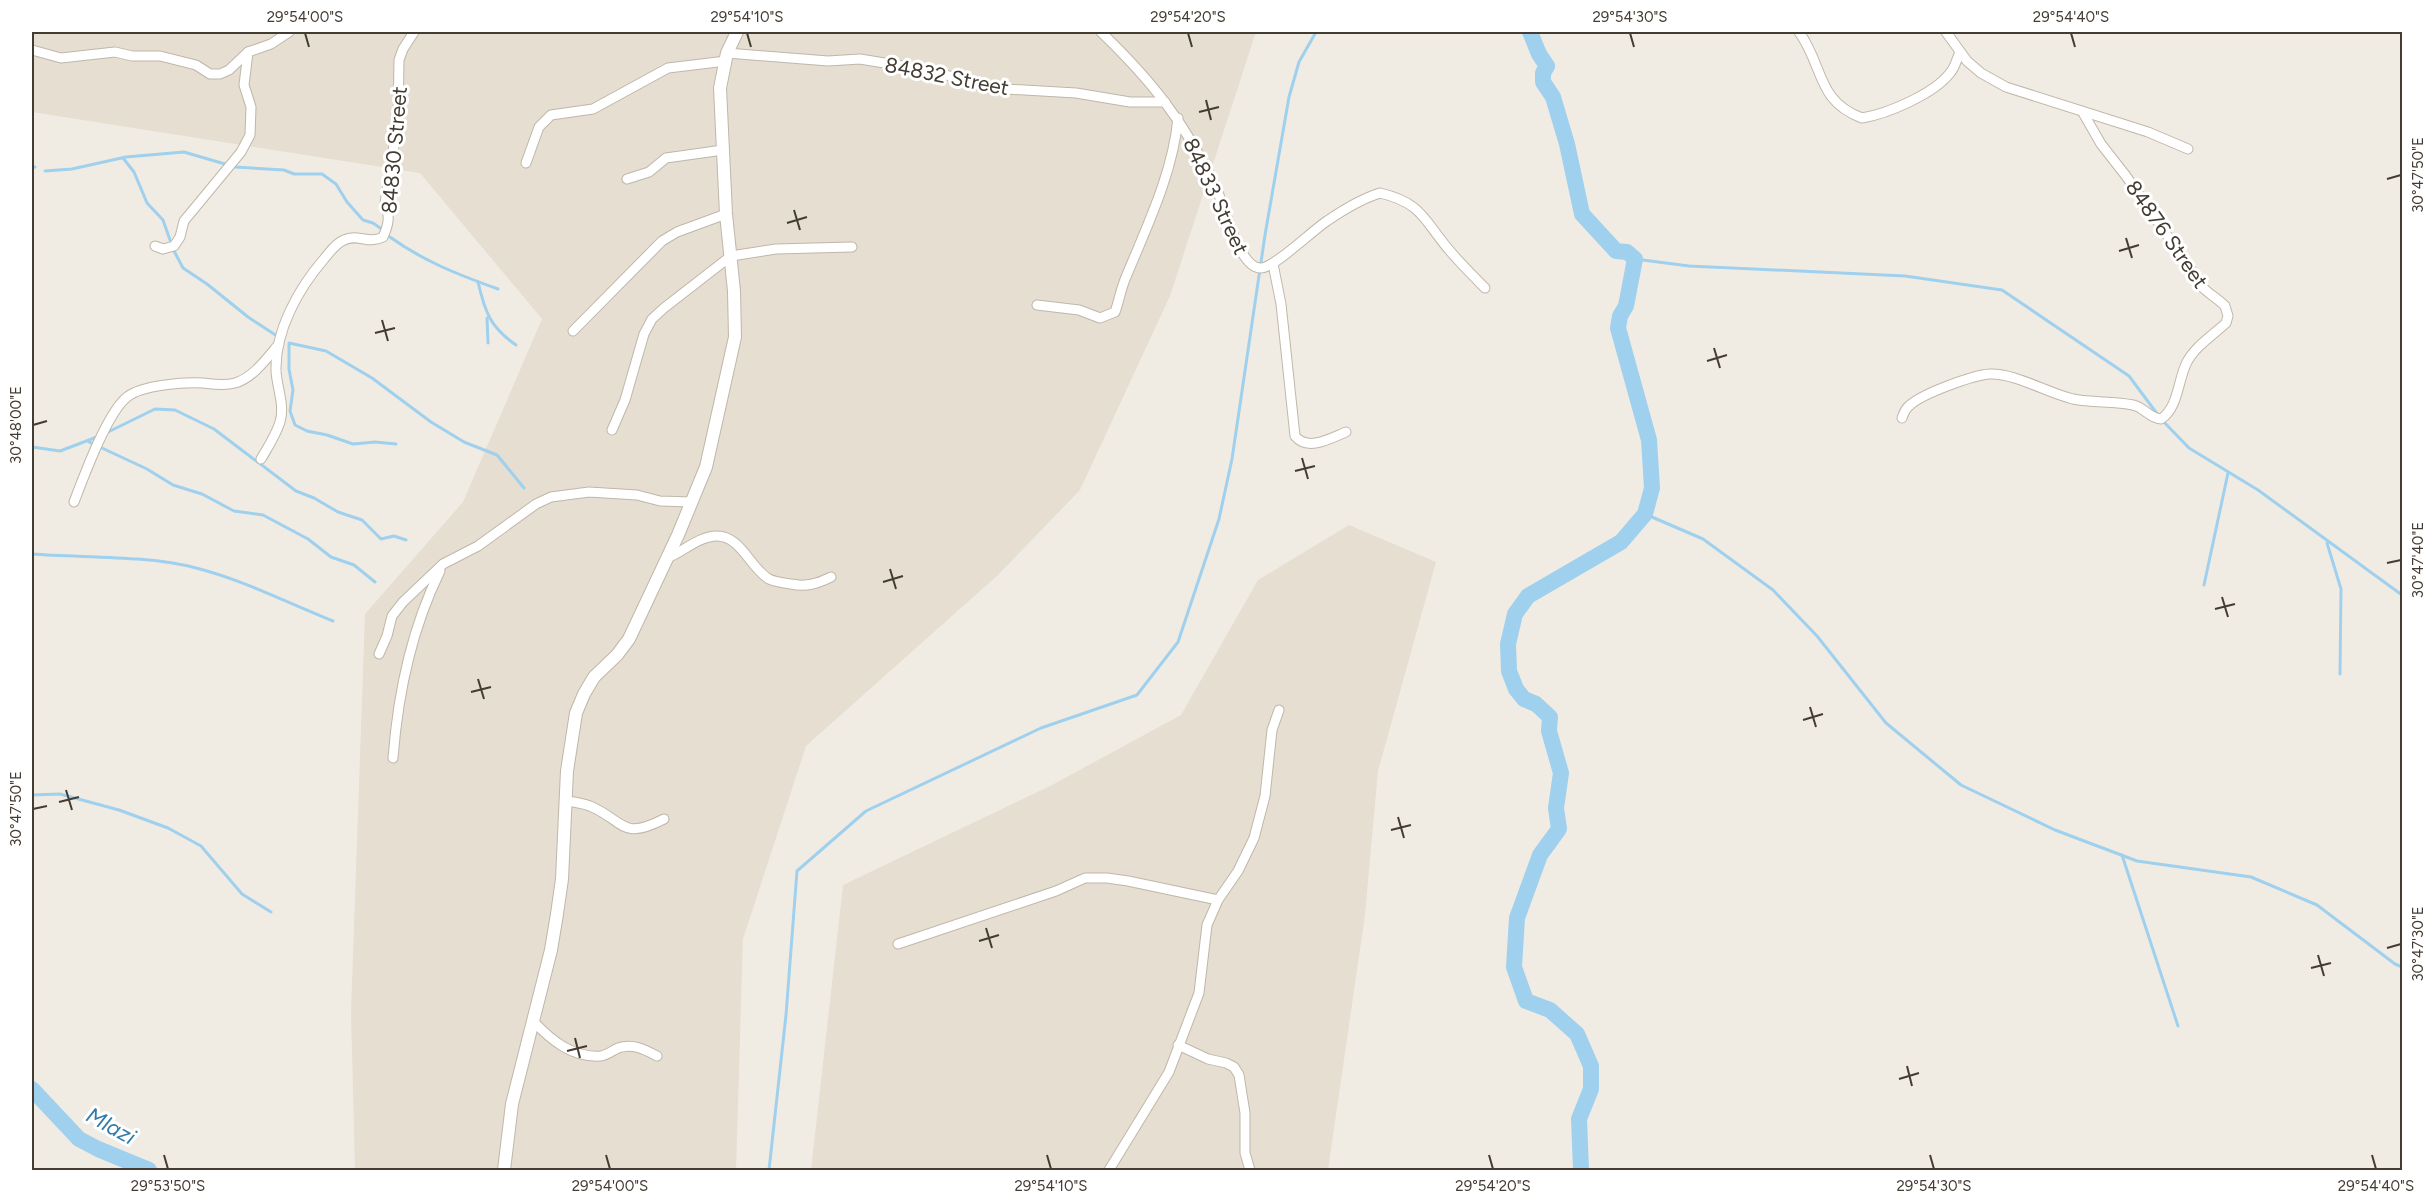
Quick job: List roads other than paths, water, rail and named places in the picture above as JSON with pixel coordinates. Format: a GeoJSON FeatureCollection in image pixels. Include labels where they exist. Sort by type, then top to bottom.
{"type":"FeatureCollection","features":[{"type":"Feature","properties":{"kind":"street"},"geometry":{"type":"LineString","coordinates":[[32,50],[61,58],[116,52],[132,56],[160,56],[196,65],[210,74],[220,74],[229,70],[248,52],[271,44],[289,32]]}},
{"type":"Feature","properties":{"kind":"street","name":"84830 Street"},"geometry":{"type":"LineString","coordinates":[[261,459],[273,439],[281,416],[276,372],[279,344],[296,298],[306,280],[333,248],[344,240],[356,237],[375,241],[383,237],[390,216],[385,202],[398,119],[399,60],[414,32]]}},
{"type":"Feature","properties":{"kind":"street"},"geometry":{"type":"LineString","coordinates":[[504,1170],[512,1104],[557,914],[562,879],[572,731],[584,694],[594,677],[617,655],[629,639],[706,467],[735,337],[720,88],[727,57],[737,32]]}},
{"type":"Feature","properties":{"kind":"street","name":"84833 Street"},"geometry":{"type":"LineString","coordinates":[[1101,32],[1132,62],[1166,102],[1198,149],[1247,262],[1261,268],[1273,264],[1327,221],[1380,193],[1403,201],[1424,215],[1448,249],[1485,288]]}},
{"type":"Feature","properties":{"kind":"street"},"geometry":{"type":"LineString","coordinates":[[1799,32],[1816,60],[1828,95],[1839,106],[1862,118],[1882,113],[1931,89],[1951,73],[1960,52]]}},
{"type":"Feature","properties":{"kind":"street"},"geometry":{"type":"LineString","coordinates":[[1946,32],[1960,52],[1981,72],[2006,87],[2148,132],[2188,149]]}},
{"type":"Feature","properties":{"kind":"street"},"geometry":{"type":"LineString","coordinates":[[155,246],[163,249],[174,246],[180,237],[184,221],[241,152],[250,135],[251,107],[244,85],[248,52]]}},
{"type":"Feature","properties":{"kind":"street","name":"84832 Street"},"geometry":{"type":"LineString","coordinates":[[526,163],[539,128],[551,115],[593,109],[668,68],[727,57],[828,61],[860,59],[933,71],[988,88],[1076,93],[1130,102],[1166,102]]}},
{"type":"Feature","properties":{"kind":"street","name":"84876 Street"},"geometry":{"type":"LineString","coordinates":[[1902,418],[1907,407],[1926,396],[1989,374],[2007,376],[2074,399],[2134,405],[2151,417],[2161,419],[2173,403],[2186,364],[2193,353],[2226,323],[2228,316],[2225,306],[2204,291],[2194,273],[2101,144],[2082,111]]}},
{"type":"Feature","properties":{"kind":"street"},"geometry":{"type":"LineString","coordinates":[[1037,305],[1079,310],[1100,318],[1106,318],[1115,312],[1125,278],[1138,251],[1163,183],[1177,137],[1178,118]]}},
{"type":"Feature","properties":{"kind":"street"},"geometry":{"type":"LineString","coordinates":[[627,179],[649,172],[666,158],[723,150]]}},
{"type":"Feature","properties":{"kind":"street"},"geometry":{"type":"LineString","coordinates":[[573,331],[662,241],[677,232],[726,214]]}},
{"type":"Feature","properties":{"kind":"street"},"geometry":{"type":"LineString","coordinates":[[612,430],[625,400],[644,334],[652,319],[731,256],[776,249],[852,247]]}},
{"type":"Feature","properties":{"kind":"street"},"geometry":{"type":"LineString","coordinates":[[1273,264],[1281,304],[1295,436],[1302,443],[1307,444],[1346,432]]}},
{"type":"Feature","properties":{"kind":"street"},"geometry":{"type":"LineString","coordinates":[[74,502],[84,474],[116,409],[126,397],[136,391],[173,385],[235,383],[251,375],[279,344]]}},
{"type":"Feature","properties":{"kind":"street"},"geometry":{"type":"LineString","coordinates":[[379,654],[395,610],[443,564],[478,546],[536,504],[551,497],[589,492],[637,495],[660,501],[691,502]]}},
{"type":"Feature","properties":{"kind":"street"},"geometry":{"type":"LineString","coordinates":[[667,558],[679,554],[704,538],[725,537],[734,542],[754,566],[770,580],[801,586],[811,585],[831,577]]}},
{"type":"Feature","properties":{"kind":"street"},"geometry":{"type":"LineString","coordinates":[[393,758],[401,683],[427,598],[443,564]]}},
{"type":"Feature","properties":{"kind":"street"},"geometry":{"type":"LineString","coordinates":[[1109,1170],[1169,1072],[1199,993],[1207,925],[1218,900],[1238,871],[1254,838],[1265,796],[1272,729],[1279,711]]}},
{"type":"Feature","properties":{"kind":"street"},"geometry":{"type":"LineString","coordinates":[[566,801],[591,806],[624,827],[635,830],[646,828],[664,819]]}},
{"type":"Feature","properties":{"kind":"street"},"geometry":{"type":"LineString","coordinates":[[898,944],[1056,891],[1085,878],[1128,881],[1218,900]]}},
{"type":"Feature","properties":{"kind":"street"},"geometry":{"type":"LineString","coordinates":[[533,1021],[566,1049],[600,1056],[619,1048],[633,1046],[657,1056]]}},
{"type":"Feature","properties":{"kind":"street"},"geometry":{"type":"LineString","coordinates":[[1178,1045],[1208,1059],[1226,1063],[1234,1067],[1239,1075],[1245,1113],[1245,1154],[1250,1170]]}},
{"type":"Feature","properties":{"kind":"waterway"},"geometry":{"type":"LineString","coordinates":[[769,1170],[786,1015],[797,871],[866,811],[1041,728],[1137,695],[1178,642],[1219,519],[1232,459],[1265,235],[1289,97],[1299,62],[1316,32]]}},
{"type":"Feature","properties":{"kind":"waterway"},"geometry":{"type":"LineString","coordinates":[[1530,32],[1547,66],[1543,73],[1543,82],[1553,97],[1567,144],[1582,214],[1616,251],[1627,252],[1635,259],[1626,306],[1620,316],[1618,328],[1649,440],[1652,488],[1645,514],[1621,542],[1528,596],[1515,614],[1508,644],[1509,671],[1516,689],[1524,699],[1536,704],[1550,717],[1549,731],[1561,773],[1556,808],[1559,829],[1540,855],[1517,918],[1514,967],[1526,1001],[1550,1010],[1577,1034],[1591,1066],[1591,1089],[1579,1119],[1581,1170]]}},
{"type":"Feature","properties":{"kind":"waterway"},"geometry":{"type":"LineString","coordinates":[[45,171],[72,169],[126,157],[184,152],[235,167],[284,170],[294,174],[322,174],[336,184],[347,202],[363,220],[383,230]]}},
{"type":"Feature","properties":{"kind":"waterway"},"geometry":{"type":"LineString","coordinates":[[123,158],[134,172],[147,203],[163,220],[170,240]]}},
{"type":"Feature","properties":{"kind":"waterway"},"geometry":{"type":"LineString","coordinates":[[390,237],[442,267],[498,289]]}},
{"type":"Feature","properties":{"kind":"waterway"},"geometry":{"type":"LineString","coordinates":[[173,249],[183,268],[277,336]]}},
{"type":"Feature","properties":{"kind":"waterway"},"geometry":{"type":"LineString","coordinates":[[1635,259],[1689,266],[1905,276],[2002,290],[2129,376],[2158,415]]}},
{"type":"Feature","properties":{"kind":"waterway"},"geometry":{"type":"LineString","coordinates":[[478,282],[483,302],[494,325],[516,345]]}},
{"type":"Feature","properties":{"kind":"waterway"},"geometry":{"type":"LineString","coordinates":[[487,318],[488,343]]}},
{"type":"Feature","properties":{"kind":"waterway"},"geometry":{"type":"LineString","coordinates":[[396,444],[375,442],[353,444],[307,431],[295,425],[290,411],[293,390],[289,369],[289,343],[326,351],[372,378],[431,422],[464,442],[497,455],[524,488]]}},
{"type":"Feature","properties":{"kind":"waterway"},"geometry":{"type":"LineString","coordinates":[[106,433],[155,409],[175,410],[214,429],[296,491],[338,512],[362,520],[381,539],[394,536],[406,540]]}},
{"type":"Feature","properties":{"kind":"waterway"},"geometry":{"type":"LineString","coordinates":[[2162,420],[2189,448],[2258,490],[2402,595]]}},
{"type":"Feature","properties":{"kind":"waterway"},"geometry":{"type":"LineString","coordinates":[[32,447],[60,451],[97,437]]}},
{"type":"Feature","properties":{"kind":"waterway"},"geometry":{"type":"LineString","coordinates":[[89,442],[147,469],[173,485],[202,494],[234,511],[263,515],[308,539],[331,557],[354,565],[375,582]]}},
{"type":"Feature","properties":{"kind":"waterway"},"geometry":{"type":"LineString","coordinates":[[2204,585],[2228,473]]}},
{"type":"Feature","properties":{"kind":"waterway"},"geometry":{"type":"LineString","coordinates":[[1645,514],[1703,539],[1773,590],[1817,636],[1886,723],[1961,785],[2055,830],[2137,861],[2251,877],[2317,905],[2402,967]]}},
{"type":"Feature","properties":{"kind":"waterway"},"geometry":{"type":"LineString","coordinates":[[2327,543],[2341,589],[2340,674]]}},
{"type":"Feature","properties":{"kind":"waterway"},"geometry":{"type":"LineString","coordinates":[[32,554],[136,559],[196,568],[248,585],[333,621]]}},
{"type":"Feature","properties":{"kind":"waterway"},"geometry":{"type":"LineString","coordinates":[[32,795],[60,794],[119,810],[168,828],[201,846],[242,894],[271,912]]}},
{"type":"Feature","properties":{"kind":"waterway"},"geometry":{"type":"LineString","coordinates":[[2122,855],[2178,1026]]}},
{"type":"Feature","properties":{"kind":"waterway","name":"Mlazi"},"geometry":{"type":"LineString","coordinates":[[32,1089],[79,1139],[149,1170]]}}]}
